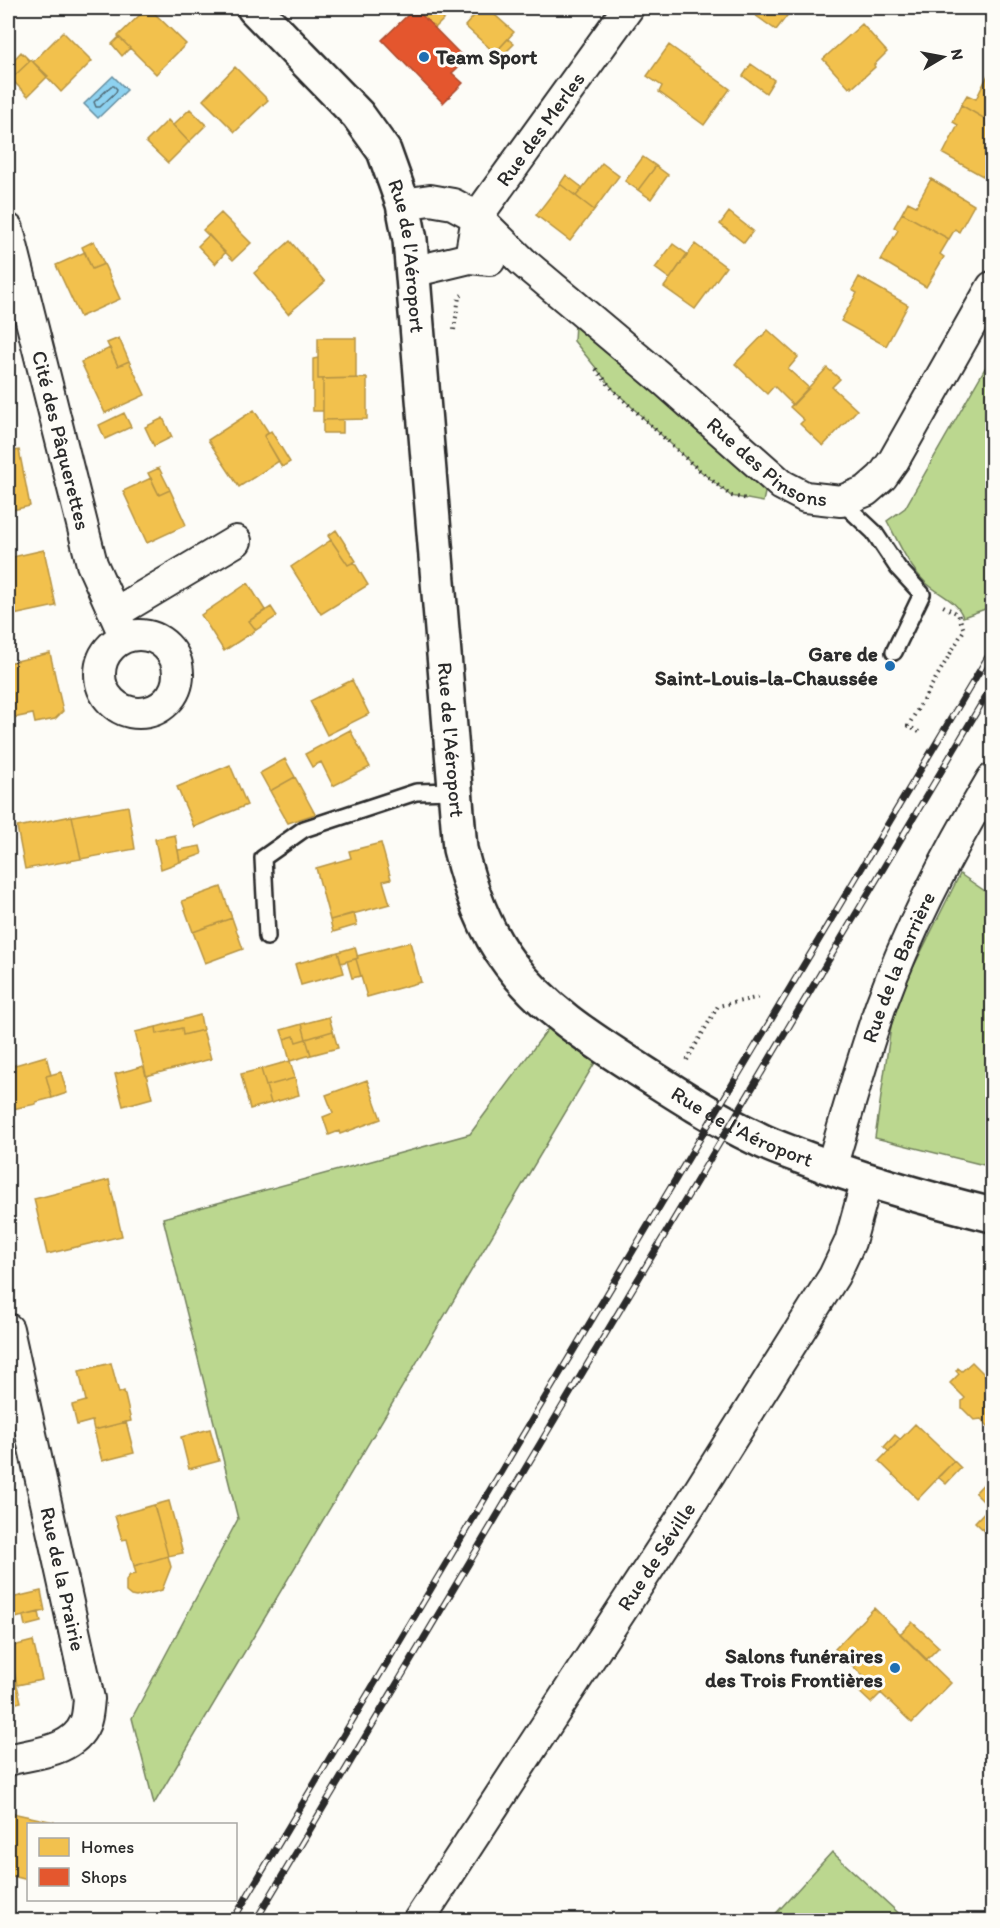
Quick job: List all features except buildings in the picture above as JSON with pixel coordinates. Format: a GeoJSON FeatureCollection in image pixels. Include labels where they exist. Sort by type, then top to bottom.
{"type":"FeatureCollection","features":[{"type":"Feature","properties":{"kind":"main road","name":"Rue de l'Aéroport"},"geometry":{"type":"LineString","coordinates":[[254,8],[358,115],[384,151],[403,204],[410,240],[460,849],[469,884],[487,927],[508,962],[528,987],[556,1014],[671,1090],[756,1138],[867,1180],[993,1215]]}},
{"type":"Feature","properties":{"kind":"street","name":"Rue des Merles"},"geometry":{"type":"LineString","coordinates":[[470,258],[477,217],[628,8]]}},
{"type":"Feature","properties":{"kind":"street","name":"Rue des Pinsons"},"geometry":{"type":"LineString","coordinates":[[403,204],[430,200],[453,204],[477,217],[523,262],[667,383],[782,485],[805,497],[841,501],[866,491],[882,477],[993,287]]}},
{"type":"Feature","properties":{"kind":"street","name":"Cité des Pâquerettes"},"geometry":{"type":"LineString","coordinates":[[8,229],[92,564],[120,625],[236,541]]}},
{"type":"Feature","properties":{"kind":"street"},"geometry":{"type":"LineString","coordinates":[[412,272],[470,258],[523,262]]}},
{"type":"Feature","properties":{"kind":"street","name":"Rue de la Barrière"},"geometry":{"type":"LineString","coordinates":[[831,1168],[881,1005],[914,926],[956,840],[993,779]]}},
{"type":"Feature","properties":{"kind":"street","name":"Rue de Séville"},"geometry":{"type":"LineString","coordinates":[[419,1920],[685,1513],[834,1276],[850,1242],[867,1180]]}},
{"type":"Feature","properties":{"kind":"street","name":"Rue de la Prairie"},"geometry":{"type":"LineString","coordinates":[[8,1760],[62,1746],[77,1737],[86,1721],[89,1699],[9,1343]]}},
{"type":"Feature","properties":{"kind":"lane"},"geometry":{"type":"LineString","coordinates":[[841,501],[874,532],[898,568],[922,594],[894,652]]}},
{"type":"Feature","properties":{"kind":"lane"},"geometry":{"type":"LineString","coordinates":[[267,937],[263,858],[304,829],[416,792],[454,791]]}},
{"type":"Feature","properties":{"kind":"path"},"geometry":{"type":"LineString","coordinates":[[453,340],[459,297],[465,292]]}},
{"type":"Feature","properties":{"kind":"path"},"geometry":{"type":"LineString","coordinates":[[919,732],[908,726],[964,630],[958,614],[922,594]]}},
{"type":"Feature","properties":{"kind":"path"},"geometry":{"type":"LineString","coordinates":[[687,1060],[718,1006],[760,997]]}},
{"type":"Feature","properties":{"kind":"green space"},"geometry":{"type":"Polygon","coordinates":[[[575,323],[766,488],[763,502],[731,496],[692,464],[614,390],[574,341],[575,323]]]}},
{"type":"Feature","properties":{"kind":"green space"},"geometry":{"type":"Polygon","coordinates":[[[992,356],[992,578],[987,586],[988,608],[963,617],[952,601],[930,586],[913,569],[887,521],[905,508],[992,356]]]}},
{"type":"Feature","properties":{"kind":"green space"},"geometry":{"type":"Polygon","coordinates":[[[960,874],[992,896],[992,1167],[875,1138],[894,1006],[960,874]]]}},
{"type":"Feature","properties":{"kind":"green space"},"geometry":{"type":"Polygon","coordinates":[[[550,1026],[596,1061],[154,1804],[132,1718],[238,1519],[163,1218],[470,1134],[550,1026]]]}},
{"type":"Feature","properties":{"kind":"green space"},"geometry":{"type":"Polygon","coordinates":[[[832,1852],[906,1920],[770,1920],[832,1852]]]}},
{"type":"Feature","properties":{"kind":"water"},"geometry":{"type":"Polygon","coordinates":[[[113,76],[127,90],[98,118],[84,104],[113,76]]]}},
{"type":"Feature","properties":{"kind":"railway"},"geometry":{"type":"LineString","coordinates":[[233,1920],[992,650]]}},
{"type":"Feature","properties":{"kind":"railway"},"geometry":{"type":"LineString","coordinates":[[256,1920],[992,686]]}},
{"type":"Feature","properties":{"kind":"place","name":"Team Sport"},"geometry":{"type":"Point","coordinates":[424,57]}},
{"type":"Feature","properties":{"kind":"place","name":"Gare de Saint-Louis-la-Chaussée"},"geometry":{"type":"Point","coordinates":[890,666]}},
{"type":"Feature","properties":{"kind":"place","name":"Salons funéraires des Trois Frontières"},"geometry":{"type":"Point","coordinates":[895,1668]}}]}
